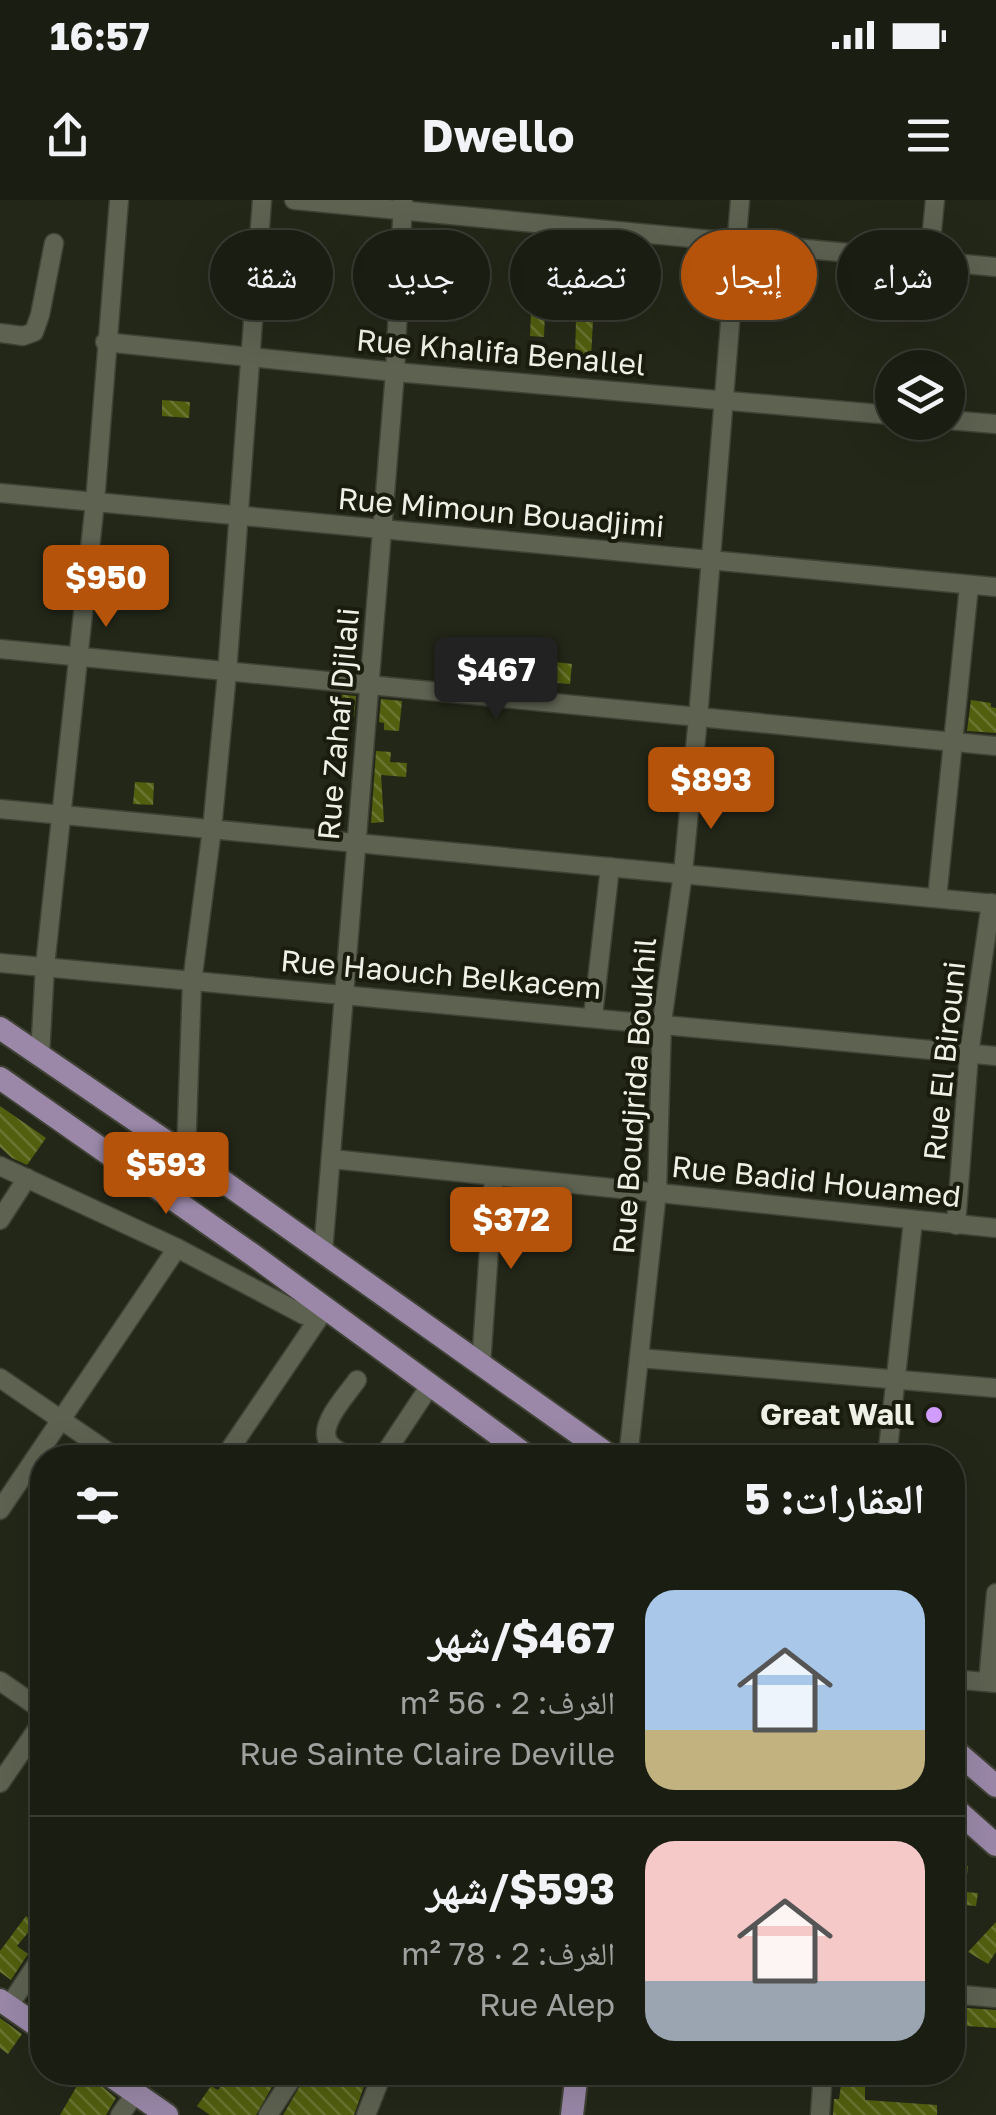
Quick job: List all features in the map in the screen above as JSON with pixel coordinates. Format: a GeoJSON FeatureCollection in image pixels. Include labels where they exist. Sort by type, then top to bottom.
{"type":"FeatureCollection","features":[{"type":"Feature","properties":{"kind":"main road"},"geometry":{"type":"LineString","coordinates":[[0,1028],[594,1445]]}},
{"type":"Feature","properties":{"kind":"main road"},"geometry":{"type":"LineString","coordinates":[[0,1078],[253,1254],[513,1445]]}},
{"type":"Feature","properties":{"kind":"main road"},"geometry":{"type":"LineString","coordinates":[[965,1759],[996,1786]]}},
{"type":"Feature","properties":{"kind":"main road"},"geometry":{"type":"LineString","coordinates":[[965,1818],[996,1845]]}},
{"type":"Feature","properties":{"kind":"main road"},"geometry":{"type":"LineString","coordinates":[[4,2003],[30,2021]]}},
{"type":"Feature","properties":{"kind":"main road"},"geometry":{"type":"LineString","coordinates":[[129,2085],[167,2115]]}},
{"type":"Feature","properties":{"kind":"main road"},"geometry":{"type":"LineString","coordinates":[[572,2115],[575,2085]]}},
{"type":"Feature","properties":{"kind":"street"},"geometry":{"type":"LineString","coordinates":[[40,1055],[45,966],[96,502],[118,200]]}},
{"type":"Feature","properties":{"kind":"street"},"geometry":{"type":"LineString","coordinates":[[186,1155],[192,982],[212,829],[226,673],[262,200]]}},
{"type":"Feature","properties":{"kind":"street"},"geometry":{"type":"LineString","coordinates":[[294,200],[402,205],[681,236]]}},
{"type":"Feature","properties":{"kind":"street","name":"Rue Boudjrida Boukhil"},"geometry":{"type":"LineString","coordinates":[[738,230],[740,200]]}},
{"type":"Feature","properties":{"kind":"street"},"geometry":{"type":"LineString","coordinates":[[932,230],[935,200]]}},
{"type":"Feature","properties":{"kind":"street","name":"Rue Zahaf Djilali"},"geometry":{"type":"LineString","coordinates":[[323,1252],[395,372],[402,205]]}},
{"type":"Feature","properties":{"kind":"street"},"geometry":{"type":"LineString","coordinates":[[0,333],[24,336],[34,332],[54,243]]}},
{"type":"Feature","properties":{"kind":"street"},"geometry":{"type":"LineString","coordinates":[[968,264],[996,267]]}},
{"type":"Feature","properties":{"kind":"street","name":"Rue Boudjrida Boukhil"},"geometry":{"type":"LineString","coordinates":[[629,1445],[657,1192],[662,1022],[683,873],[698,718],[730,320]]}},
{"type":"Feature","properties":{"kind":"street","name":"Rue Khalifa Benallel"},"geometry":{"type":"LineString","coordinates":[[105,342],[395,372],[875,414]]}},
{"type":"Feature","properties":{"kind":"street"},"geometry":{"type":"LineString","coordinates":[[965,421],[996,424]]}},
{"type":"Feature","properties":{"kind":"street","name":"Rue Mimoun Bouadjimi"},"geometry":{"type":"LineString","coordinates":[[0,493],[996,588]]}},
{"type":"Feature","properties":{"kind":"street"},"geometry":{"type":"LineString","coordinates":[[937,898],[968,586]]}},
{"type":"Feature","properties":{"kind":"street"},"geometry":{"type":"LineString","coordinates":[[0,649],[996,746]]}},
{"type":"Feature","properties":{"kind":"street"},"geometry":{"type":"LineString","coordinates":[[0,809],[994,903]]}},
{"type":"Feature","properties":{"kind":"street"},"geometry":{"type":"LineString","coordinates":[[592,1016],[610,867]]}},
{"type":"Feature","properties":{"kind":"street","name":"Rue El Birouni"},"geometry":{"type":"LineString","coordinates":[[956,1225],[969,1054],[994,903]]}},
{"type":"Feature","properties":{"kind":"street","name":"Rue Haouch Belkacem"},"geometry":{"type":"LineString","coordinates":[[0,963],[996,1056]]}},
{"type":"Feature","properties":{"kind":"street","name":"Rue Badid Houamed"},"geometry":{"type":"LineString","coordinates":[[332,1160],[996,1228]]}},
{"type":"Feature","properties":{"kind":"street"},"geometry":{"type":"LineString","coordinates":[[0,1166],[178,1248],[304,1314],[325,1309]]}},
{"type":"Feature","properties":{"kind":"street"},"geometry":{"type":"LineString","coordinates":[[481,1365],[494,1177]]}},
{"type":"Feature","properties":{"kind":"street"},"geometry":{"type":"LineString","coordinates":[[0,1220],[27,1178]]}},
{"type":"Feature","properties":{"kind":"street"},"geometry":{"type":"LineString","coordinates":[[888,1445],[912,1222]]}},
{"type":"Feature","properties":{"kind":"street"},"geometry":{"type":"LineString","coordinates":[[45,1445],[178,1248]]}},
{"type":"Feature","properties":{"kind":"street"},"geometry":{"type":"LineString","coordinates":[[233,1445],[325,1309]]}},
{"type":"Feature","properties":{"kind":"street"},"geometry":{"type":"LineString","coordinates":[[639,1358],[996,1388]]}},
{"type":"Feature","properties":{"kind":"street"},"geometry":{"type":"LineString","coordinates":[[0,1378],[99,1445]]}},
{"type":"Feature","properties":{"kind":"street"},"geometry":{"type":"LineString","coordinates":[[330,1445],[326,1425],[356,1380]]}},
{"type":"Feature","properties":{"kind":"street"},"geometry":{"type":"LineString","coordinates":[[391,1445],[432,1384]]}},
{"type":"Feature","properties":{"kind":"street"},"geometry":{"type":"LineString","coordinates":[[0,1510],[30,1466]]}},
{"type":"Feature","properties":{"kind":"street"},"geometry":{"type":"LineString","coordinates":[[965,1680],[992,1682],[996,1593]]}},
{"type":"Feature","properties":{"kind":"street"},"geometry":{"type":"LineString","coordinates":[[0,1681],[30,1702]]}},
{"type":"Feature","properties":{"kind":"street"},"geometry":{"type":"LineString","coordinates":[[0,1783],[30,1739]]}},
{"type":"Feature","properties":{"kind":"street"},"geometry":{"type":"LineString","coordinates":[[4,2003],[30,1971]]}},
{"type":"Feature","properties":{"kind":"street"},"geometry":{"type":"LineString","coordinates":[[965,1995],[996,1998]]}},
{"type":"Feature","properties":{"kind":"street"},"geometry":{"type":"LineString","coordinates":[[120,2115],[124,2085]]}},
{"type":"Feature","properties":{"kind":"street"},"geometry":{"type":"LineString","coordinates":[[268,2115],[288,2085]]}},
{"type":"Feature","properties":{"kind":"street"},"geometry":{"type":"LineString","coordinates":[[366,2115],[379,2085]]}},
{"type":"Feature","properties":{"kind":"street"},"geometry":{"type":"LineString","coordinates":[[820,2115],[822,2085]]}},
{"type":"Feature","properties":{"kind":"building"},"geometry":{"type":"Polygon","coordinates":[[[531,320],[545,320],[544,337],[530,336],[531,320]]]}},
{"type":"Feature","properties":{"kind":"building"},"geometry":{"type":"Polygon","coordinates":[[[576,320],[593,320],[591,359],[575,359],[576,320]]]}},
{"type":"Feature","properties":{"kind":"building"},"geometry":{"type":"Polygon","coordinates":[[[162,400],[190,402],[189,418],[162,416],[162,400]]]}},
{"type":"Feature","properties":{"kind":"building"},"geometry":{"type":"Polygon","coordinates":[[[504,646],[531,646],[531,659],[572,664],[570,684],[504,679],[504,646]]]}},
{"type":"Feature","properties":{"kind":"building"},"geometry":{"type":"Polygon","coordinates":[[[334,694],[356,696],[354,718],[333,716],[334,694]]]}},
{"type":"Feature","properties":{"kind":"building"},"geometry":{"type":"Polygon","coordinates":[[[381,699],[402,701],[399,731],[384,730],[384,723],[379,722],[381,699]]]}},
{"type":"Feature","properties":{"kind":"building"},"geometry":{"type":"Polygon","coordinates":[[[971,700],[991,703],[996,708],[996,733],[967,731],[971,700]]]}},
{"type":"Feature","properties":{"kind":"building"},"geometry":{"type":"Polygon","coordinates":[[[376,751],[391,752],[390,762],[407,763],[406,777],[381,775],[384,822],[371,823],[376,751]]]}},
{"type":"Feature","properties":{"kind":"building"},"geometry":{"type":"Polygon","coordinates":[[[135,782],[154,783],[153,805],[133,804],[135,782]]]}},
{"type":"Feature","properties":{"kind":"building"},"geometry":{"type":"Polygon","coordinates":[[[0,1106],[46,1138],[27,1165],[0,1147],[0,1106]]]}},
{"type":"Feature","properties":{"kind":"building"},"geometry":{"type":"Polygon","coordinates":[[[965,1892],[978,1893],[976,1906],[965,1905],[965,1892]]]}},
{"type":"Feature","properties":{"kind":"building"},"geometry":{"type":"Polygon","coordinates":[[[26,1916],[30,1930],[17,1946],[28,1954],[11,1980],[0,1972],[0,1951],[26,1916]]]}},
{"type":"Feature","properties":{"kind":"building"},"geometry":{"type":"Polygon","coordinates":[[[996,1922],[996,1952],[988,1964],[968,1952],[996,1922]]]}},
{"type":"Feature","properties":{"kind":"building"},"geometry":{"type":"Polygon","coordinates":[[[965,2008],[996,2010],[996,2028],[965,2026],[965,2008]]]}},
{"type":"Feature","properties":{"kind":"building"},"geometry":{"type":"Polygon","coordinates":[[[0,2018],[22,2034],[8,2054],[0,2048],[0,2018]]]}},
{"type":"Feature","properties":{"kind":"building"},"geometry":{"type":"Polygon","coordinates":[[[77,2085],[100,2085],[116,2098],[106,2115],[60,2115],[77,2085]]]}},
{"type":"Feature","properties":{"kind":"building"},"geometry":{"type":"Polygon","coordinates":[[[221,2085],[273,2085],[256,2115],[210,2115],[197,2106],[211,2086],[218,2090],[221,2085]]]}},
{"type":"Feature","properties":{"kind":"building"},"geometry":{"type":"Polygon","coordinates":[[[300,2085],[364,2085],[354,2115],[283,2115],[300,2085]]]}},
{"type":"Feature","properties":{"kind":"building"},"geometry":{"type":"Polygon","coordinates":[[[841,2085],[865,2085],[865,2100],[937,2105],[937,2115],[833,2115],[834,2099],[839,2099],[841,2085]]]}},
{"type":"Feature","properties":{"kind":"place","name":"Great Wall"},"geometry":{"type":"Point","coordinates":[934,1415]}}]}
